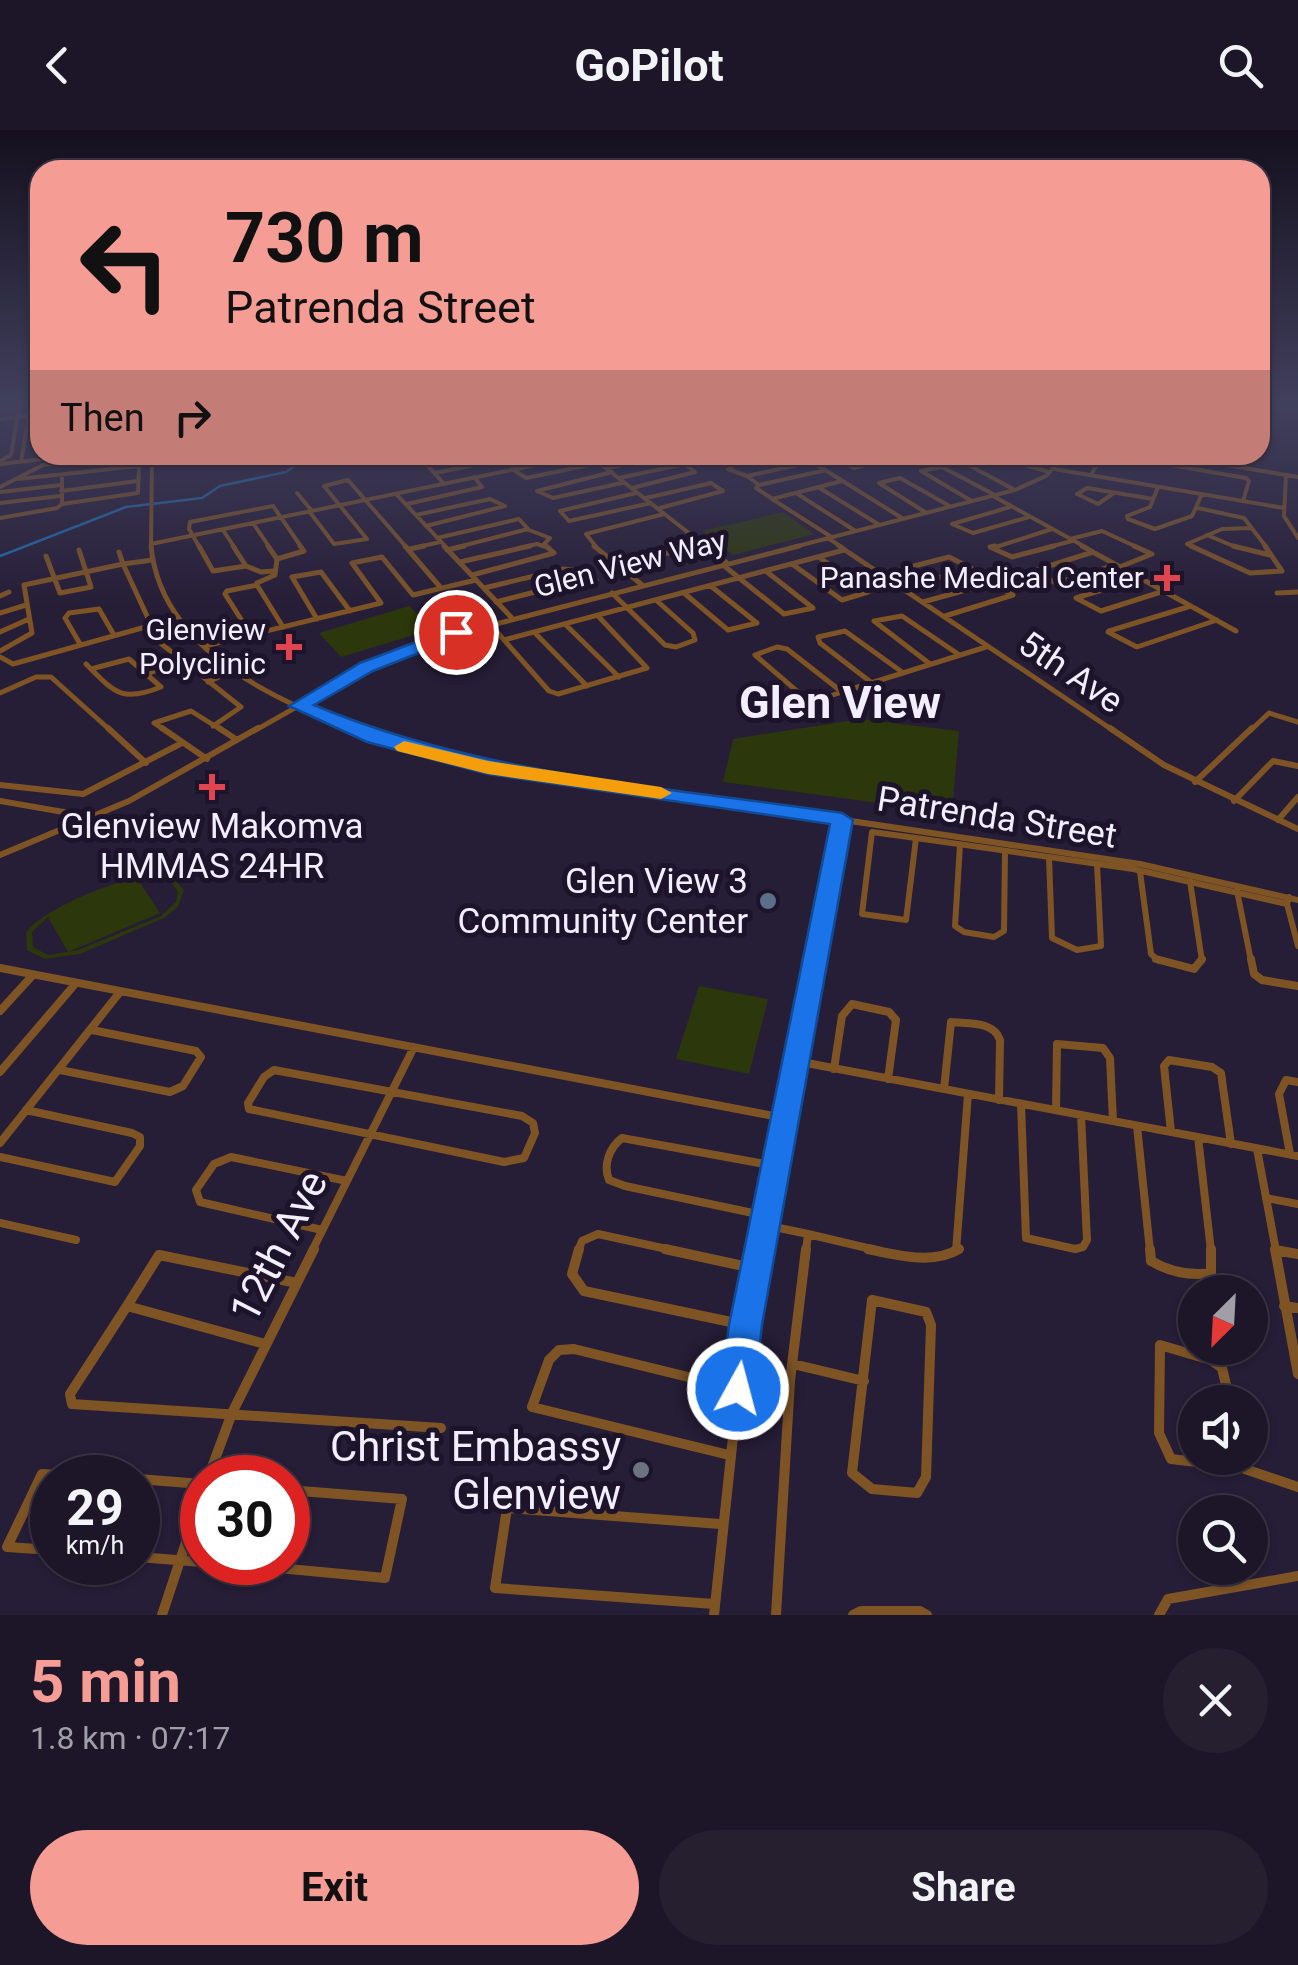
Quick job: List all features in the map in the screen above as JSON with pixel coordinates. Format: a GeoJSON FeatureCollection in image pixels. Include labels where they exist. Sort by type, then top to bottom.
{"type":"FeatureCollection","features":[{"type":"Feature","properties":{"kind":"street"},"geometry":{"type":"LineString","coordinates":[[0,490],[31,471]]}},
{"type":"Feature","properties":{"kind":"street"},"geometry":{"type":"LineString","coordinates":[[17,479],[88,471]]}},
{"type":"Feature","properties":{"kind":"street"},"geometry":{"type":"LineString","coordinates":[[0,518],[135,494],[139,492],[139,471]]}},
{"type":"Feature","properties":{"kind":"street","name":"Patrenda Street"},"geometry":{"type":"LineString","coordinates":[[152,471],[152,560],[167,602],[186,628],[234,670],[299,706],[374,738],[488,768],[1140,864],[1292,900]]}},
{"type":"Feature","properties":{"kind":"street"},"geometry":{"type":"LineString","coordinates":[[439,471],[435,472],[444,484]]}},
{"type":"Feature","properties":{"kind":"street"},"geometry":{"type":"LineString","coordinates":[[150,544],[505,471]]}},
{"type":"Feature","properties":{"kind":"street"},"geometry":{"type":"LineString","coordinates":[[514,471],[526,478],[550,471]]}},
{"type":"Feature","properties":{"kind":"street"},"geometry":{"type":"LineString","coordinates":[[605,471],[537,491],[553,498],[656,471]]}},
{"type":"Feature","properties":{"kind":"street"},"geometry":{"type":"LineString","coordinates":[[611,471],[784,614],[813,608],[766,571]]}},
{"type":"Feature","properties":{"kind":"street"},"geometry":{"type":"LineString","coordinates":[[631,488],[694,471]]}},
{"type":"Feature","properties":{"kind":"street","name":"5th Ave"},"geometry":{"type":"LineString","coordinates":[[734,471],[760,485],[756,488],[845,550],[1195,782],[1298,829]]}},
{"type":"Feature","properties":{"kind":"street"},"geometry":{"type":"LineString","coordinates":[[747,476],[769,471]]}},
{"type":"Feature","properties":{"kind":"street"},"geometry":{"type":"LineString","coordinates":[[760,485],[820,471]]}},
{"type":"Feature","properties":{"kind":"street"},"geometry":{"type":"LineString","coordinates":[[828,471],[903,518]]}},
{"type":"Feature","properties":{"kind":"street"},"geometry":{"type":"LineString","coordinates":[[922,471],[971,501]]}},
{"type":"Feature","properties":{"kind":"street"},"geometry":{"type":"LineString","coordinates":[[950,471],[1236,632]]}},
{"type":"Feature","properties":{"kind":"street"},"geometry":{"type":"LineString","coordinates":[[980,471],[1015,490]]}},
{"type":"Feature","properties":{"kind":"street","name":"Glen View Way"},"geometry":{"type":"LineString","coordinates":[[0,855],[96,817],[402,651],[512,618],[1015,490],[1050,471]]}},
{"type":"Feature","properties":{"kind":"street"},"geometry":{"type":"LineString","coordinates":[[1062,471],[1284,508]]}},
{"type":"Feature","properties":{"kind":"street"},"geometry":{"type":"LineString","coordinates":[[1092,475],[1094,471]]}},
{"type":"Feature","properties":{"kind":"street"},"geometry":{"type":"LineString","coordinates":[[1207,471],[1246,478],[1243,501]]}},
{"type":"Feature","properties":{"kind":"street"},"geometry":{"type":"LineString","coordinates":[[1264,471],[1298,477]]}},
{"type":"Feature","properties":{"kind":"street"},"geometry":{"type":"LineString","coordinates":[[62,474],[62,504]]}},
{"type":"Feature","properties":{"kind":"street"},"geometry":{"type":"LineString","coordinates":[[1286,475],[1284,516],[1298,538]]}},
{"type":"Feature","properties":{"kind":"street"},"geometry":{"type":"LineString","coordinates":[[406,504],[482,487],[474,477]]}},
{"type":"Feature","properties":{"kind":"street"},"geometry":{"type":"LineString","coordinates":[[926,512],[879,483],[900,478],[949,506]]}},
{"type":"Feature","properties":{"kind":"street"},"geometry":{"type":"LineString","coordinates":[[298,493],[334,544],[367,539],[324,486],[348,480],[441,588]]}},
{"type":"Feature","properties":{"kind":"street"},"geometry":{"type":"LineString","coordinates":[[772,498],[843,480]]}},
{"type":"Feature","properties":{"kind":"street"},"geometry":{"type":"LineString","coordinates":[[0,504],[60,490],[138,481]]}},
{"type":"Feature","properties":{"kind":"street"},"geometry":{"type":"LineString","coordinates":[[645,498],[710,483],[723,491],[658,509]]}},
{"type":"Feature","properties":{"kind":"street"},"geometry":{"type":"LineString","coordinates":[[1286,485],[1298,486]]}},
{"type":"Feature","properties":{"kind":"street"},"geometry":{"type":"LineString","coordinates":[[817,486],[878,524]]}},
{"type":"Feature","properties":{"kind":"street"},"geometry":{"type":"LineString","coordinates":[[1158,487],[1148,508],[1127,517],[1155,529],[1192,516],[1202,494]]}},
{"type":"Feature","properties":{"kind":"street"},"geometry":{"type":"LineString","coordinates":[[1114,493],[1110,500],[1098,504],[1076,494],[1084,488],[1153,499]]}},
{"type":"Feature","properties":{"kind":"street"},"geometry":{"type":"LineString","coordinates":[[0,490],[60,490]]}},
{"type":"Feature","properties":{"kind":"street"},"geometry":{"type":"LineString","coordinates":[[794,492],[854,530]]}},
{"type":"Feature","properties":{"kind":"street"},"geometry":{"type":"LineString","coordinates":[[637,493],[560,511],[570,522],[651,503]]}},
{"type":"Feature","properties":{"kind":"street"},"geometry":{"type":"LineString","coordinates":[[396,494],[512,618]]}},
{"type":"Feature","properties":{"kind":"street"},"geometry":{"type":"LineString","coordinates":[[416,515],[490,499],[505,506],[502,510],[426,526]]}},
{"type":"Feature","properties":{"kind":"street"},"geometry":{"type":"LineString","coordinates":[[273,571],[246,566],[211,570],[187,525],[270,506],[304,551],[277,559]]}},
{"type":"Feature","properties":{"kind":"street"},"geometry":{"type":"LineString","coordinates":[[1012,507],[952,524],[973,533],[1030,516]]}},
{"type":"Feature","properties":{"kind":"street"},"geometry":{"type":"LineString","coordinates":[[1198,508],[1240,516],[1251,528],[1272,554],[1282,571],[1250,573],[1187,545],[1228,528],[1251,528]]}},
{"type":"Feature","properties":{"kind":"street"},"geometry":{"type":"LineString","coordinates":[[642,585],[587,540],[586,534],[664,514]]}},
{"type":"Feature","properties":{"kind":"street"},"geometry":{"type":"LineString","coordinates":[[410,549],[519,520],[529,530]]}},
{"type":"Feature","properties":{"kind":"street"},"geometry":{"type":"LineString","coordinates":[[253,524],[277,559]]}},
{"type":"Feature","properties":{"kind":"street"},"geometry":{"type":"LineString","coordinates":[[1052,529],[990,547],[1012,557],[1102,531],[1152,554],[1053,583],[1033,571],[1094,552]]}},
{"type":"Feature","properties":{"kind":"street"},"geometry":{"type":"LineString","coordinates":[[223,530],[246,566]]}},
{"type":"Feature","properties":{"kind":"street"},"geometry":{"type":"LineString","coordinates":[[447,550],[529,530],[542,532],[550,539],[544,544],[460,562]]}},
{"type":"Feature","properties":{"kind":"street"},"geometry":{"type":"LineString","coordinates":[[1206,534],[1250,554],[1272,554]]}},
{"type":"Feature","properties":{"kind":"street"},"geometry":{"type":"LineString","coordinates":[[205,646],[381,602],[352,563],[382,556],[412,594],[553,554],[544,544]]}},
{"type":"Feature","properties":{"kind":"street"},"geometry":{"type":"LineString","coordinates":[[618,565],[702,544]]}},
{"type":"Feature","properties":{"kind":"street"},"geometry":{"type":"LineString","coordinates":[[46,556],[60,593],[91,587],[80,550]]}},
{"type":"Feature","properties":{"kind":"street"},"geometry":{"type":"LineString","coordinates":[[504,640],[845,550]]}},
{"type":"Feature","properties":{"kind":"street"},"geometry":{"type":"LineString","coordinates":[[119,552],[149,626],[180,662],[240,707],[213,726]]}},
{"type":"Feature","properties":{"kind":"street"},"geometry":{"type":"LineString","coordinates":[[792,564],[842,600],[868,592],[819,557]]}},
{"type":"Feature","properties":{"kind":"street"},"geometry":{"type":"LineString","coordinates":[[882,574],[950,557],[971,568],[902,588]]}},
{"type":"Feature","properties":{"kind":"street"},"geometry":{"type":"LineString","coordinates":[[251,634],[224,594],[274,576],[277,559]]}},
{"type":"Feature","properties":{"kind":"street"},"geometry":{"type":"LineString","coordinates":[[149,626],[12,664],[0,654],[32,632],[22,586],[152,560]]}},
{"type":"Feature","properties":{"kind":"street"},"geometry":{"type":"LineString","coordinates":[[484,588],[564,569],[572,570],[582,580]]}},
{"type":"Feature","properties":{"kind":"street"},"geometry":{"type":"LineString","coordinates":[[317,619],[291,580],[293,576],[321,572],[350,611]]}},
{"type":"Feature","properties":{"kind":"street"},"geometry":{"type":"LineString","coordinates":[[1140,578],[1076,598],[1099,611],[1165,591]]}},
{"type":"Feature","properties":{"kind":"street"},"geometry":{"type":"LineString","coordinates":[[496,602],[582,580],[596,580]]}},
{"type":"Feature","properties":{"kind":"street"},"geometry":{"type":"LineString","coordinates":[[923,602],[991,583],[1013,595],[944,616]]}},
{"type":"Feature","properties":{"kind":"street"},"geometry":{"type":"LineString","coordinates":[[257,585],[283,627]]}},
{"type":"Feature","properties":{"kind":"street"},"geometry":{"type":"LineString","coordinates":[[684,593],[728,630],[757,623],[711,586]]}},
{"type":"Feature","properties":{"kind":"street"},"geometry":{"type":"LineString","coordinates":[[0,596],[9,592]]}},
{"type":"Feature","properties":{"kind":"street"},"geometry":{"type":"LineString","coordinates":[[1277,593],[1298,592]]}},
{"type":"Feature","properties":{"kind":"street"},"geometry":{"type":"LineString","coordinates":[[612,593],[668,647],[696,640],[694,633],[656,600]]}},
{"type":"Feature","properties":{"kind":"street"},"geometry":{"type":"LineString","coordinates":[[0,613],[26,606]]}},
{"type":"Feature","properties":{"kind":"street"},"geometry":{"type":"LineString","coordinates":[[1192,606],[1108,632],[1138,647],[1216,620]]}},
{"type":"Feature","properties":{"kind":"street"},"geometry":{"type":"LineString","coordinates":[[80,644],[65,618],[70,614],[99,609],[114,635]]}},
{"type":"Feature","properties":{"kind":"street"},"geometry":{"type":"LineString","coordinates":[[490,624],[552,693],[619,677],[648,665],[598,616]]}},
{"type":"Feature","properties":{"kind":"street"},"geometry":{"type":"LineString","coordinates":[[930,664],[874,621],[902,616],[959,655]]}},
{"type":"Feature","properties":{"kind":"street"},"geometry":{"type":"LineString","coordinates":[[0,632],[29,620]]}},
{"type":"Feature","properties":{"kind":"street"},"geometry":{"type":"LineString","coordinates":[[565,624],[619,677]]}},
{"type":"Feature","properties":{"kind":"street"},"geometry":{"type":"LineString","coordinates":[[158,636],[186,628]]}},
{"type":"Feature","properties":{"kind":"street"},"geometry":{"type":"LineString","coordinates":[[872,683],[818,637],[845,631],[903,673]]}},
{"type":"Feature","properties":{"kind":"street"},"geometry":{"type":"LineString","coordinates":[[534,632],[587,686]]}},
{"type":"Feature","properties":{"kind":"street"},"geometry":{"type":"LineString","coordinates":[[842,692],[784,648],[755,654],[809,700],[842,692],[872,683],[988,646]]}},
{"type":"Feature","properties":{"kind":"street"},"geometry":{"type":"LineString","coordinates":[[126,659],[146,674],[160,686],[129,699],[88,666],[126,659]]}},
{"type":"Feature","properties":{"kind":"street"},"geometry":{"type":"LineString","coordinates":[[146,674],[180,662]]}},
{"type":"Feature","properties":{"kind":"street"},"geometry":{"type":"LineString","coordinates":[[208,682],[234,670]]}},
{"type":"Feature","properties":{"kind":"street"},"geometry":{"type":"LineString","coordinates":[[0,693],[36,676],[51,677],[146,762]]}},
{"type":"Feature","properties":{"kind":"street"},"geometry":{"type":"LineString","coordinates":[[207,759],[154,724],[188,710],[238,740]]}},
{"type":"Feature","properties":{"kind":"street"},"geometry":{"type":"LineString","coordinates":[[1195,782],[1269,713],[1298,722]]}},
{"type":"Feature","properties":{"kind":"street"},"geometry":{"type":"LineString","coordinates":[[0,785],[82,794],[180,744]]}},
{"type":"Feature","properties":{"kind":"street"},"geometry":{"type":"LineString","coordinates":[[1234,801],[1274,761],[1298,766]]}},
{"type":"Feature","properties":{"kind":"street"},"geometry":{"type":"LineString","coordinates":[[1278,820],[1298,798]]}},
{"type":"Feature","properties":{"kind":"street"},"geometry":{"type":"LineString","coordinates":[[0,800],[96,817]]}},
{"type":"Feature","properties":{"kind":"street"},"geometry":{"type":"LineString","coordinates":[[720,1524],[507,1508],[495,1588],[714,1610],[720,1524],[745,1325],[842,820]]}},
{"type":"Feature","properties":{"kind":"street"},"geometry":{"type":"LineString","coordinates":[[916,838],[906,920],[862,914],[872,832],[916,838],[960,844],[1049,858],[1097,864],[1292,900],[1298,946]]}},
{"type":"Feature","properties":{"kind":"street"},"geometry":{"type":"LineString","coordinates":[[960,844],[955,926],[964,932],[994,937],[1004,932],[1005,851]]}},
{"type":"Feature","properties":{"kind":"street"},"geometry":{"type":"LineString","coordinates":[[1049,858],[1052,938],[1063,946],[1090,951],[1102,946],[1097,864]]}},
{"type":"Feature","properties":{"kind":"street"},"geometry":{"type":"LineString","coordinates":[[1140,872],[1151,954],[1161,963],[1194,968],[1202,962],[1190,881]]}},
{"type":"Feature","properties":{"kind":"street"},"geometry":{"type":"LineString","coordinates":[[1237,891],[1254,974],[1262,980],[1298,986]]}},
{"type":"Feature","properties":{"kind":"street"},"geometry":{"type":"LineString","coordinates":[[0,968],[784,1118]]}},
{"type":"Feature","properties":{"kind":"street"},"geometry":{"type":"LineString","coordinates":[[0,1012],[33,975]]}},
{"type":"Feature","properties":{"kind":"street"},"geometry":{"type":"LineString","coordinates":[[0,1072],[76,983]]}},
{"type":"Feature","properties":{"kind":"street"},"geometry":{"type":"LineString","coordinates":[[0,1142],[120,992]]}},
{"type":"Feature","properties":{"kind":"street"},"geometry":{"type":"LineString","coordinates":[[834,1068],[842,1016],[852,1004],[889,1012],[896,1020],[888,1079]]}},
{"type":"Feature","properties":{"kind":"street"},"geometry":{"type":"LineString","coordinates":[[944,1090],[951,1022],[989,1026],[1000,1040],[999,1100]]}},
{"type":"Feature","properties":{"kind":"street"},"geometry":{"type":"LineString","coordinates":[[60,1070],[170,1092],[182,1086],[202,1057],[189,1050],[92,1030]]}},
{"type":"Feature","properties":{"kind":"street"},"geometry":{"type":"LineString","coordinates":[[1056,1110],[1057,1044],[1103,1048],[1110,1058],[1113,1121]]}},
{"type":"Feature","properties":{"kind":"street","name":"12th Ave"},"geometry":{"type":"LineString","coordinates":[[216,1455],[265,1344],[414,1048]]}},
{"type":"Feature","properties":{"kind":"street"},"geometry":{"type":"LineString","coordinates":[[1171,1132],[1164,1066],[1169,1060],[1221,1072],[1231,1144]]}},
{"type":"Feature","properties":{"kind":"street"},"geometry":{"type":"LineString","coordinates":[[796,1061],[1294,1155],[1280,1094],[1286,1080],[1298,1082]]}},
{"type":"Feature","properties":{"kind":"street"},"geometry":{"type":"LineString","coordinates":[[274,1070],[528,1118],[536,1128],[528,1154],[519,1161],[504,1162],[370,1134],[256,1111],[248,1103],[264,1076],[274,1070]]}},
{"type":"Feature","properties":{"kind":"street"},"geometry":{"type":"LineString","coordinates":[[776,1166],[622,1138],[614,1146],[605,1170],[609,1180],[625,1186],[808,1234],[916,1257],[952,1255],[959,1250],[968,1094]]}},
{"type":"Feature","properties":{"kind":"street"},"geometry":{"type":"LineString","coordinates":[[1022,1104],[1026,1238],[1076,1249],[1087,1240],[1080,1115]]}},
{"type":"Feature","properties":{"kind":"street"},"geometry":{"type":"LineString","coordinates":[[0,1157],[115,1182],[140,1146],[140,1136],[132,1133],[26,1110]]}},
{"type":"Feature","properties":{"kind":"street"},"geometry":{"type":"LineString","coordinates":[[1137,1126],[1151,1261],[1159,1267],[1200,1276],[1211,1274],[1214,1268],[1198,1137]]}},
{"type":"Feature","properties":{"kind":"street"},"geometry":{"type":"LineString","coordinates":[[1257,1148],[1298,1374]]}},
{"type":"Feature","properties":{"kind":"street"},"geometry":{"type":"LineString","coordinates":[[322,1230],[200,1202],[196,1190],[214,1164],[231,1157],[348,1180]]}},
{"type":"Feature","properties":{"kind":"street"},"geometry":{"type":"LineString","coordinates":[[1266,1198],[1298,1204]]}},
{"type":"Feature","properties":{"kind":"street"},"geometry":{"type":"LineString","coordinates":[[0,1223],[76,1240]]}},
{"type":"Feature","properties":{"kind":"street"},"geometry":{"type":"LineString","coordinates":[[745,1325],[584,1291],[574,1282],[570,1271],[582,1242],[598,1234],[757,1269]]}},
{"type":"Feature","properties":{"kind":"street"},"geometry":{"type":"LineString","coordinates":[[776,1615],[777,1545],[808,1234]]}},
{"type":"Feature","properties":{"kind":"street"},"geometry":{"type":"LineString","coordinates":[[1274,1250],[1298,1254]]}},
{"type":"Feature","properties":{"kind":"street"},"geometry":{"type":"LineString","coordinates":[[297,1283],[159,1255],[70,1394],[72,1404],[441,1428]]}},
{"type":"Feature","properties":{"kind":"street"},"geometry":{"type":"LineString","coordinates":[[872,1300],[926,1312],[932,1325],[926,1477],[917,1494],[901,1495],[864,1487],[852,1472],[864,1381],[872,1300]]}},
{"type":"Feature","properties":{"kind":"street"},"geometry":{"type":"LineString","coordinates":[[127,1306],[265,1344]]}},
{"type":"Feature","properties":{"kind":"street"},"geometry":{"type":"LineString","coordinates":[[1284,1306],[1298,1308]]}},
{"type":"Feature","properties":{"kind":"street"},"geometry":{"type":"LineString","coordinates":[[1178,1459],[1171,1459],[1159,1433],[1160,1345],[1211,1360],[1222,1368],[1226,1385]]}},
{"type":"Feature","properties":{"kind":"street"},"geometry":{"type":"LineString","coordinates":[[729,1455],[532,1408],[550,1360],[559,1350],[574,1349],[738,1389]]}},
{"type":"Feature","properties":{"kind":"street"},"geometry":{"type":"LineString","coordinates":[[793,1364],[864,1381]]}},
{"type":"Feature","properties":{"kind":"street"},"geometry":{"type":"LineString","coordinates":[[1268,1474],[1298,1487]]}},
{"type":"Feature","properties":{"kind":"street"},"geometry":{"type":"LineString","coordinates":[[310,1492],[402,1499],[386,1578],[310,1571]]}},
{"type":"Feature","properties":{"kind":"street"},"geometry":{"type":"LineString","coordinates":[[30,1499],[7,1547],[30,1549]]}},
{"type":"Feature","properties":{"kind":"street"},"geometry":{"type":"LineString","coordinates":[[162,1615],[180,1563]]}},
{"type":"Feature","properties":{"kind":"street"},"geometry":{"type":"LineString","coordinates":[[1159,1615],[1168,1599],[1298,1576]]}},
{"type":"Feature","properties":{"kind":"street"},"geometry":{"type":"LineString","coordinates":[[852,1615],[861,1610],[920,1611],[927,1615]]}},
{"type":"Feature","properties":{"kind":"green space"},"geometry":{"type":"Polygon","coordinates":[[[783,512],[814,534],[733,555],[703,531],[783,512]]]}},
{"type":"Feature","properties":{"kind":"green space"},"geometry":{"type":"Polygon","coordinates":[[[409,606],[434,629],[341,657],[319,633],[409,606]]]}},
{"type":"Feature","properties":{"kind":"green space"},"geometry":{"type":"Polygon","coordinates":[[[860,719],[959,731],[952,813],[723,782],[733,739],[860,719]]]}},
{"type":"Feature","properties":{"kind":"green space"},"geometry":{"type":"Polygon","coordinates":[[[143,876],[173,878],[184,890],[178,907],[164,918],[80,954],[45,959],[27,950],[26,933],[50,913],[86,894],[143,876]],[[155,878],[139,881],[160,913],[69,951],[161,916],[176,902],[178,892],[172,883],[155,878]],[[48,917],[32,932],[33,947],[48,955],[68,952],[48,917]]]}},
{"type":"Feature","properties":{"kind":"green space"},"geometry":{"type":"Polygon","coordinates":[[[699,986],[768,999],[749,1074],[676,1059],[699,986]]]}},
{"type":"Feature","properties":{"kind":"waterway"},"geometry":{"type":"LineString","coordinates":[[0,556],[126,507],[202,498],[220,486],[287,471]]}},
{"type":"Feature","properties":{"kind":"slow traffic"},"geometry":{"type":"LineString","coordinates":[[404,747],[488,768],[661,793]]}},
{"type":"Feature","properties":{"kind":"place","name":"Panashe Medical Center"},"geometry":{"type":"Point","coordinates":[1167,578]}},
{"type":"Feature","properties":{"kind":"place","name":"Glenview Polyclinic"},"geometry":{"type":"Point","coordinates":[289,647]}},
{"type":"Feature","properties":{"kind":"place","name":"Glenview Makomva HMMAS 24HR"},"geometry":{"type":"Point","coordinates":[212,787]}},
{"type":"Feature","properties":{"kind":"place","name":"Glen View 3 Community Center"},"geometry":{"type":"Point","coordinates":[768,901]}},
{"type":"Feature","properties":{"kind":"place","name":"Christ Embassy Glenview"},"geometry":{"type":"Point","coordinates":[641,1470]}},
{"type":"Feature","properties":{"kind":"district","name":"Glen View"},"geometry":{"type":"Point","coordinates":[840,702]}},
{"type":"Feature","properties":{"kind":"route"},"geometry":{"type":"LineString","coordinates":[[456,632],[366,667],[299,706],[374,738],[488,768],[842,820],[745,1325],[738,1389]]}}]}
